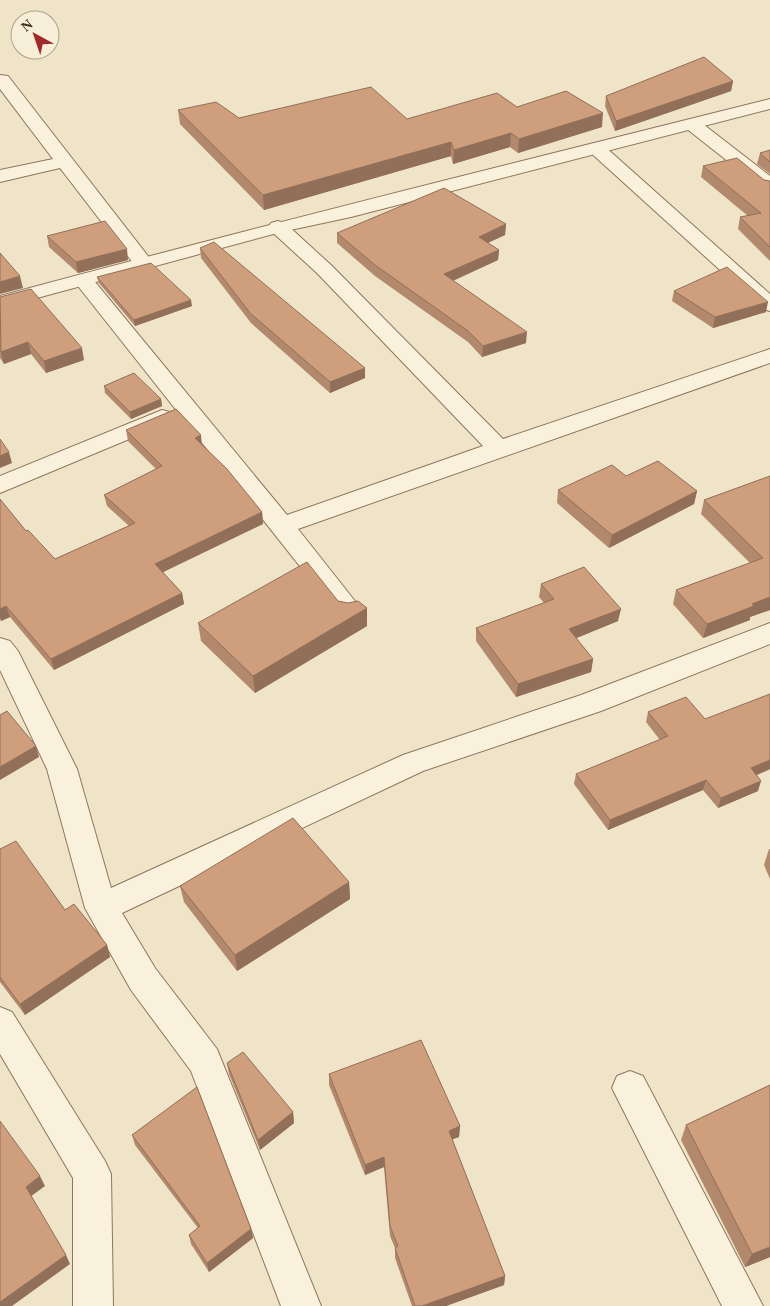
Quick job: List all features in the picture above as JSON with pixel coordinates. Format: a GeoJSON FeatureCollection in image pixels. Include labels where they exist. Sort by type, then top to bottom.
{"type":"FeatureCollection","features":[{"type":"Feature","properties":{"kind":"street"},"geometry":{"type":"LineString","coordinates":[[2,80],[63,162],[144,264]]}},
{"type":"Feature","properties":{"kind":"street"},"geometry":{"type":"LineString","coordinates":[[0,302],[84,281],[278,227],[344,213],[770,104]]}},
{"type":"Feature","properties":{"kind":"street"},"geometry":{"type":"LineString","coordinates":[[693,125],[770,185]]}},
{"type":"Feature","properties":{"kind":"street"},"geometry":{"type":"LineString","coordinates":[[597,149],[770,305]]}},
{"type":"Feature","properties":{"kind":"street"},"geometry":{"type":"LineString","coordinates":[[0,176],[63,162]]}},
{"type":"Feature","properties":{"kind":"street"},"geometry":{"type":"LineString","coordinates":[[278,227],[324,269],[499,449]]}},
{"type":"Feature","properties":{"kind":"street"},"geometry":{"type":"LineString","coordinates":[[84,281],[349,610]]}},
{"type":"Feature","properties":{"kind":"street"},"geometry":{"type":"LineString","coordinates":[[282,526],[770,356]]}},
{"type":"Feature","properties":{"kind":"street"},"geometry":{"type":"LineString","coordinates":[[0,485],[184,407]]}},
{"type":"Feature","properties":{"kind":"street"},"geometry":{"type":"LineString","coordinates":[[101,908],[413,763],[591,702],[770,633]]}},
{"type":"Feature","properties":{"kind":"street"},"geometry":{"type":"LineString","coordinates":[[0,648],[8,658],[62,769],[101,908],[143,979],[205,1061],[301,1306]]}},
{"type":"Feature","properties":{"kind":"street"},"geometry":{"type":"LineString","coordinates":[[0,1023],[92,1174],[93,1306]]}},
{"type":"Feature","properties":{"kind":"street"},"geometry":{"type":"LineString","coordinates":[[630,1088],[744,1306]]}},
{"type":"Feature","properties":{"kind":"building"},"geometry":{"type":"Polygon","coordinates":[[[704,57],[733,81],[616,121],[606,96],[704,57]]]}},
{"type":"Feature","properties":{"kind":"building"},"geometry":{"type":"Polygon","coordinates":[[[371,87],[407,119],[497,93],[517,107],[566,91],[603,113],[519,139],[511,133],[454,150],[451,142],[263,195],[178,110],[216,102],[239,118],[371,87]]]}},
{"type":"Feature","properties":{"kind":"building"},"geometry":{"type":"Polygon","coordinates":[[[770,150],[770,162],[760,153],[770,150]]]}},
{"type":"Feature","properties":{"kind":"building"},"geometry":{"type":"Polygon","coordinates":[[[737,158],[764,180],[770,181],[770,247],[740,217],[761,213],[703,166],[737,158]]]}},
{"type":"Feature","properties":{"kind":"building"},"geometry":{"type":"Polygon","coordinates":[[[444,188],[506,224],[479,237],[499,250],[444,274],[527,332],[483,346],[468,331],[375,265],[337,233],[444,188]]]}},
{"type":"Feature","properties":{"kind":"building"},"geometry":{"type":"Polygon","coordinates":[[[105,221],[127,249],[76,262],[47,236],[105,221]]]}},
{"type":"Feature","properties":{"kind":"building"},"geometry":{"type":"Polygon","coordinates":[[[214,242],[365,368],[330,382],[250,313],[200,248],[214,242]]]}},
{"type":"Feature","properties":{"kind":"building"},"geometry":{"type":"Polygon","coordinates":[[[0,253],[20,276],[0,282],[0,253]]]}},
{"type":"Feature","properties":{"kind":"building"},"geometry":{"type":"Polygon","coordinates":[[[151,263],[191,300],[134,320],[97,277],[151,263]]]}},
{"type":"Feature","properties":{"kind":"building"},"geometry":{"type":"Polygon","coordinates":[[[727,267],[768,302],[715,317],[674,291],[727,267]]]}},
{"type":"Feature","properties":{"kind":"building"},"geometry":{"type":"Polygon","coordinates":[[[31,289],[82,348],[44,361],[28,342],[1,352],[0,297],[31,289]]]}},
{"type":"Feature","properties":{"kind":"building"},"geometry":{"type":"Polygon","coordinates":[[[134,373],[161,399],[130,412],[104,386],[134,373]]]}},
{"type":"Feature","properties":{"kind":"building"},"geometry":{"type":"Polygon","coordinates":[[[176,409],[201,435],[195,438],[227,469],[262,512],[155,564],[182,593],[51,659],[6,606],[0,609],[0,499],[26,531],[28,530],[55,559],[135,523],[104,495],[162,466],[126,430],[176,409]]]}},
{"type":"Feature","properties":{"kind":"building"},"geometry":{"type":"Polygon","coordinates":[[[0,439],[9,452],[0,456],[0,439]]]}},
{"type":"Feature","properties":{"kind":"building"},"geometry":{"type":"Polygon","coordinates":[[[658,461],[697,491],[612,535],[558,490],[612,465],[626,476],[658,461]]]}},
{"type":"Feature","properties":{"kind":"building"},"geometry":{"type":"Polygon","coordinates":[[[770,476],[770,597],[752,604],[754,606],[707,624],[676,590],[763,558],[704,500],[770,476]]]}},
{"type":"Feature","properties":{"kind":"building"},"geometry":{"type":"Polygon","coordinates":[[[307,562],[338,601],[348,603],[358,601],[367,608],[253,676],[198,623],[307,562]]]}},
{"type":"Feature","properties":{"kind":"building"},"geometry":{"type":"Polygon","coordinates":[[[584,567],[621,609],[569,629],[593,659],[518,684],[476,628],[554,599],[541,584],[584,567]]]}},
{"type":"Feature","properties":{"kind":"building"},"geometry":{"type":"Polygon","coordinates":[[[770,694],[770,760],[751,768],[761,781],[721,798],[706,780],[610,820],[576,774],[668,736],[648,712],[686,697],[705,719],[770,694]]]}},
{"type":"Feature","properties":{"kind":"building"},"geometry":{"type":"Polygon","coordinates":[[[7,711],[36,746],[0,767],[0,715],[7,711]]]}},
{"type":"Feature","properties":{"kind":"building"},"geometry":{"type":"Polygon","coordinates":[[[293,818],[349,882],[235,955],[180,886],[293,818]]]}},
{"type":"Feature","properties":{"kind":"building"},"geometry":{"type":"Polygon","coordinates":[[[16,841],[65,910],[74,904],[107,945],[20,1004],[0,977],[0,849],[16,841]]]}},
{"type":"Feature","properties":{"kind":"building"},"geometry":{"type":"Polygon","coordinates":[[[421,1040],[460,1126],[449,1131],[505,1276],[422,1306],[415,1306],[395,1248],[398,1246],[390,1226],[384,1157],[365,1165],[329,1074],[421,1040]]]}},
{"type":"Feature","properties":{"kind":"building"},"geometry":{"type":"Polygon","coordinates":[[[243,1052],[293,1112],[258,1140],[227,1063],[243,1052]]]}},
{"type":"Feature","properties":{"kind":"building"},"geometry":{"type":"Polygon","coordinates":[[[770,1085],[770,1247],[752,1254],[686,1125],[770,1085]]]}},
{"type":"Feature","properties":{"kind":"building"},"geometry":{"type":"Polygon","coordinates":[[[197,1087],[251,1229],[207,1263],[189,1235],[200,1226],[132,1135],[197,1087]]]}},
{"type":"Feature","properties":{"kind":"building"},"geometry":{"type":"Polygon","coordinates":[[[0,1121],[40,1176],[26,1187],[66,1255],[0,1302],[0,1121]]]}}]}
